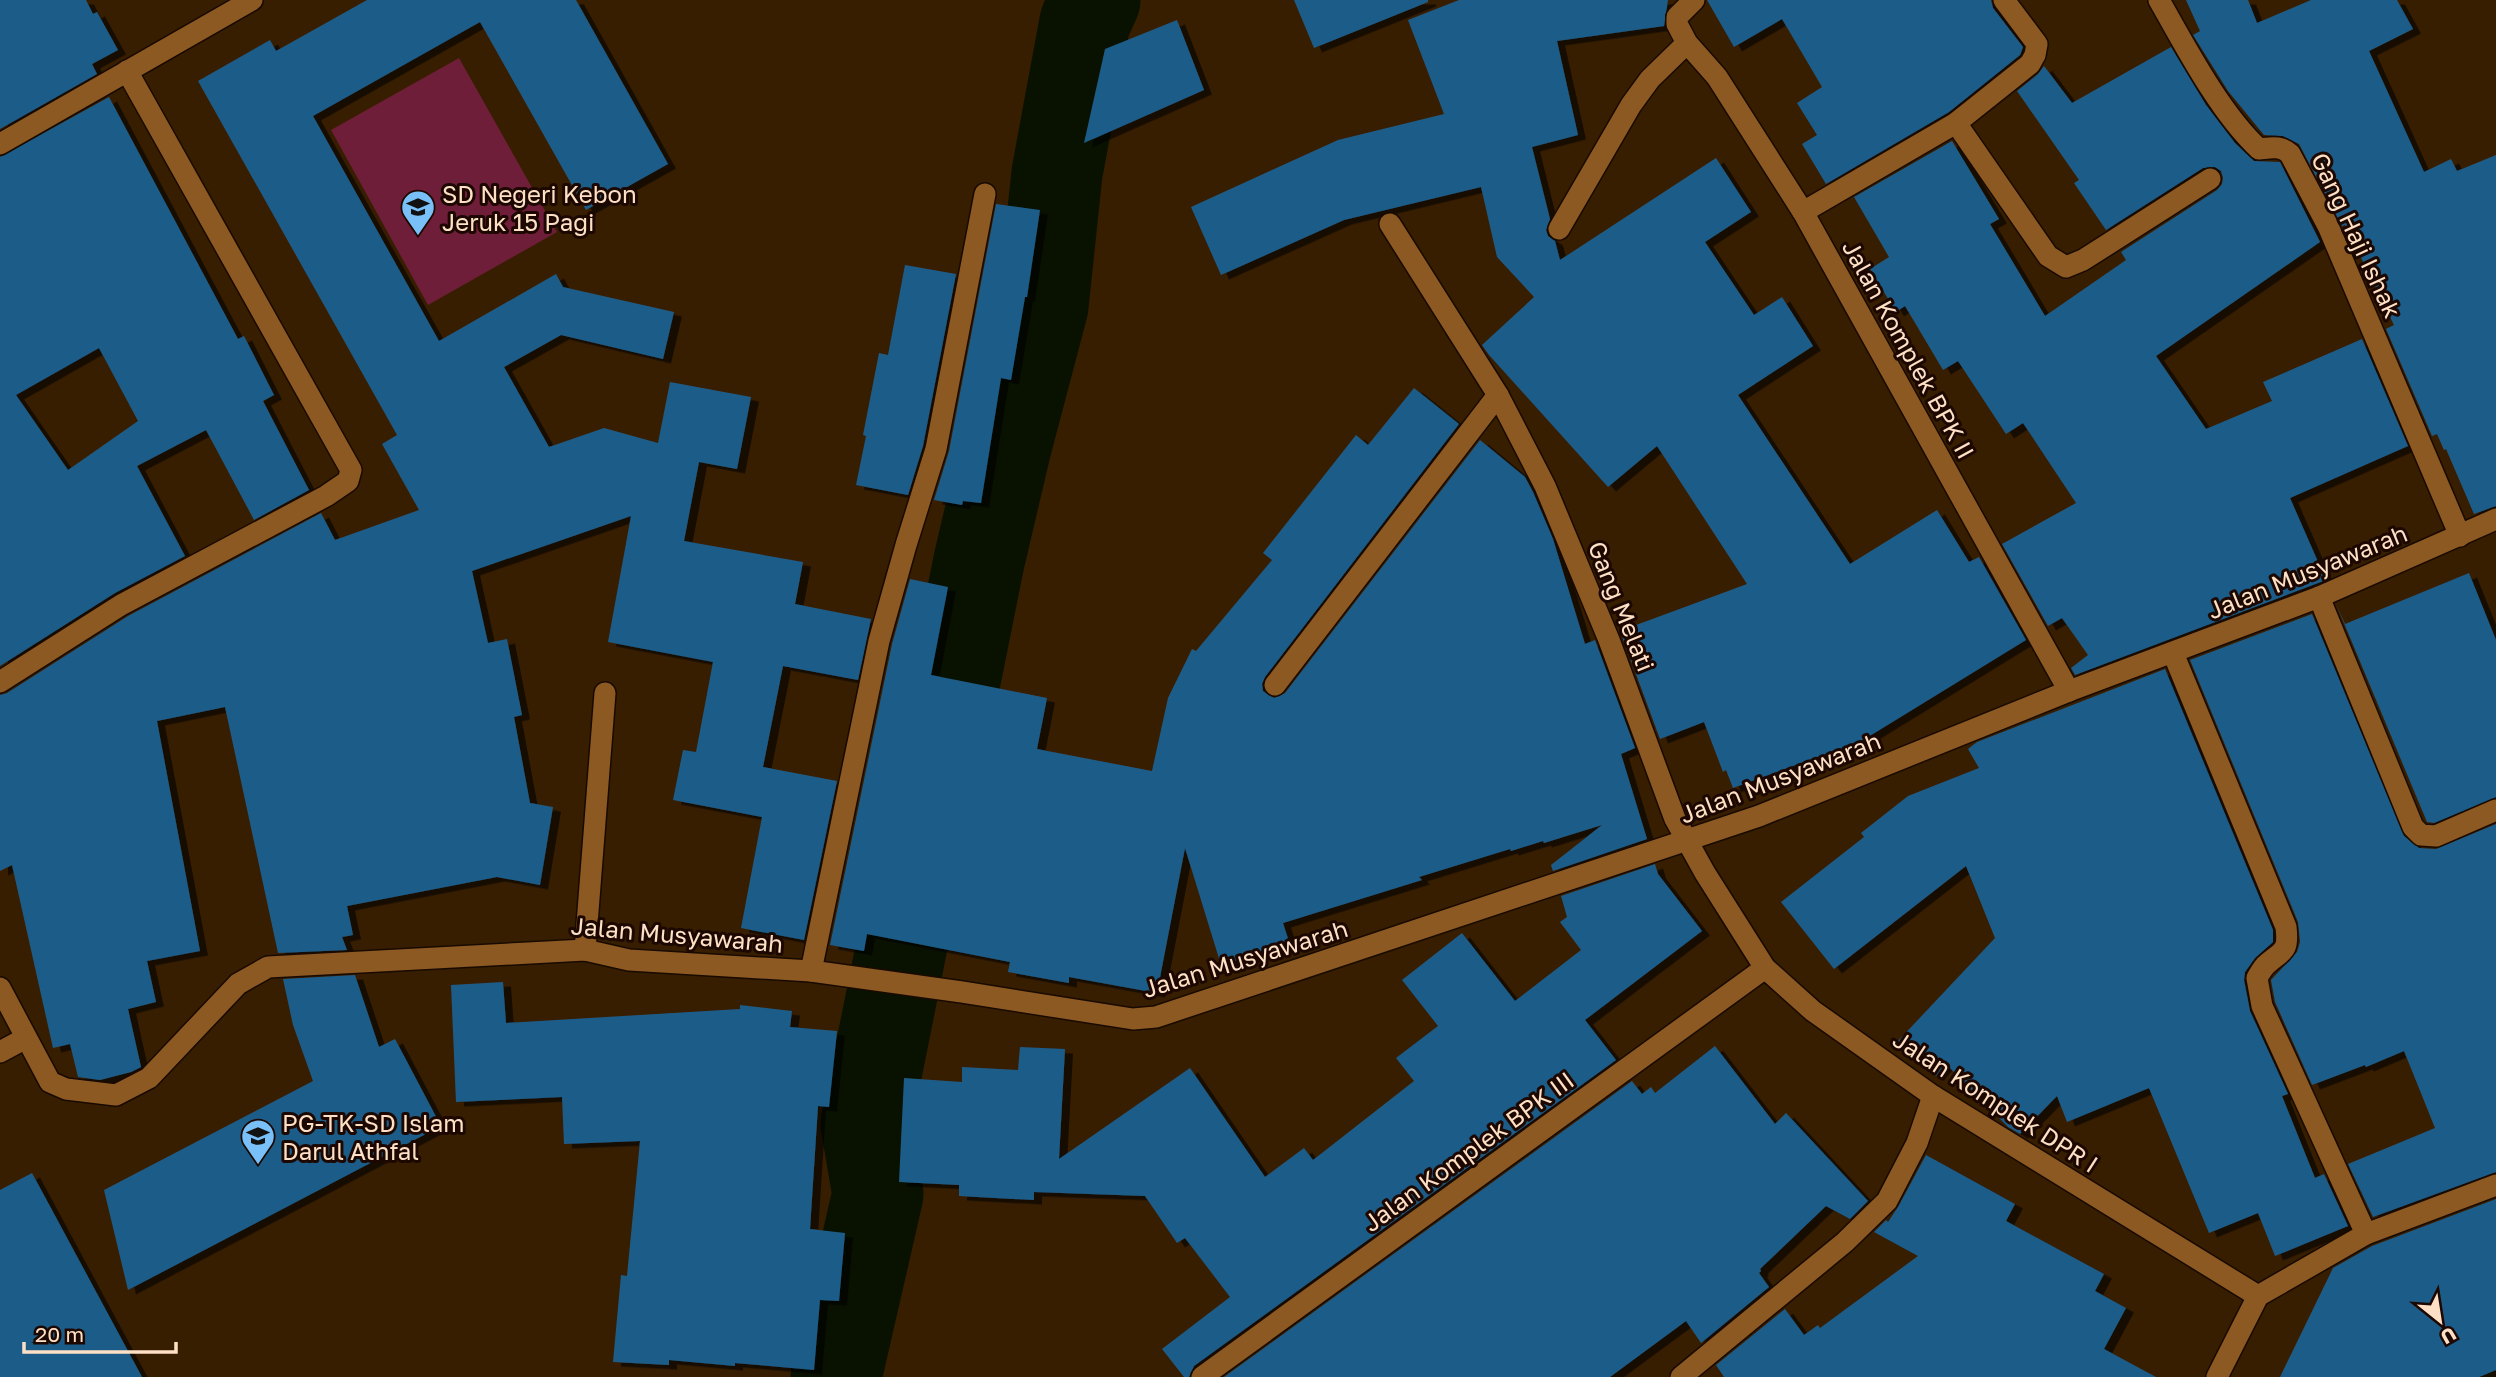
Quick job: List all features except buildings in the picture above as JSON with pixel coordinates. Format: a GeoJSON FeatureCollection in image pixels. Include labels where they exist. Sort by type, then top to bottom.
{"type":"FeatureCollection","features":[{"type":"Feature","properties":{"kind":"street"},"geometry":{"type":"LineString","coordinates":[[0,144],[252,0]]}},
{"type":"Feature","properties":{"kind":"street"},"geometry":{"type":"LineString","coordinates":[[1803,212],[1956,123],[2030,64],[2037,44],[2004,0]]}},
{"type":"Feature","properties":{"kind":"street","name":"Gang Haji Ishak"},"geometry":{"type":"LineString","coordinates":[[2159,0],[2191,57],[2250,141],[2259,149],[2276,147],[2285,149],[2290,154],[2328,226],[2460,536]]}},
{"type":"Feature","properties":{"kind":"street"},"geometry":{"type":"LineString","coordinates":[[1559,229],[1631,105],[1650,79],[1687,43],[1677,24],[1677,17],[1685,3]]}},
{"type":"Feature","properties":{"kind":"street","name":"Jalan Komplek BPK II"},"geometry":{"type":"LineString","coordinates":[[1687,43],[1717,77],[1803,212],[2069,691]]}},
{"type":"Feature","properties":{"kind":"street"},"geometry":{"type":"LineString","coordinates":[[0,682],[121,605],[326,496],[348,481],[351,470],[127,71]]}},
{"type":"Feature","properties":{"kind":"street"},"geometry":{"type":"LineString","coordinates":[[1956,123],[2048,256],[2066,267],[2083,260],[2210,180]]}},
{"type":"Feature","properties":{"kind":"street"},"geometry":{"type":"LineString","coordinates":[[814,972],[879,641],[936,449],[985,194]]}},
{"type":"Feature","properties":{"kind":"street","name":"Gang Melati"},"geometry":{"type":"LineString","coordinates":[[1390,224],[1498,395],[1545,486],[1609,640],[1675,819],[1688,840]]}},
{"type":"Feature","properties":{"kind":"street"},"geometry":{"type":"LineString","coordinates":[[1275,685],[1498,395]]}},
{"type":"Feature","properties":{"kind":"street","name":"Jalan Musyawarah"},"geometry":{"type":"LineString","coordinates":[[0,988],[50,1082],[66,1089],[116,1095],[149,1078],[238,984],[268,967],[585,950],[629,960],[814,972],[1133,1019],[1156,1017],[1759,816],[2069,691],[2319,597],[2496,519]]}},
{"type":"Feature","properties":{"kind":"street"},"geometry":{"type":"LineString","coordinates":[[2319,597],[2413,827],[2421,835],[2435,836],[2496,810]]}},
{"type":"Feature","properties":{"kind":"street"},"geometry":{"type":"LineString","coordinates":[[2173,653],[2286,927],[2288,942],[2280,956],[2266,964],[2256,978],[2262,1006],[2366,1234]]}},
{"type":"Feature","properties":{"kind":"street"},"geometry":{"type":"LineString","coordinates":[[585,950],[605,693]]}},
{"type":"Feature","properties":{"kind":"street","name":"Jalan Komplek DPR I"},"geometry":{"type":"LineString","coordinates":[[1688,840],[1705,873],[1765,968],[1813,1011],[1933,1096],[2258,1296]]}},
{"type":"Feature","properties":{"kind":"street","name":"Jalan Komplek BPK III"},"geometry":{"type":"LineString","coordinates":[[1202,1377],[1765,968]]}},
{"type":"Feature","properties":{"kind":"street"},"geometry":{"type":"LineString","coordinates":[[0,1052],[26,1038]]}},
{"type":"Feature","properties":{"kind":"street"},"geometry":{"type":"LineString","coordinates":[[1681,1377],[1845,1242],[1887,1201],[1917,1143],[1933,1096]]}},
{"type":"Feature","properties":{"kind":"street"},"geometry":{"type":"LineString","coordinates":[[2217,1377],[2258,1296],[2366,1234],[2496,1185]]}},
{"type":"Feature","properties":{"kind":"shaded area"},"geometry":{"type":"Polygon","coordinates":[[[459,58],[557,232],[428,305],[331,130],[459,58]]]}},
{"type":"Feature","properties":{"kind":"waterway"},"geometry":{"type":"LineString","coordinates":[[836,1377],[878,1194],[866,1124],[979,561],[1043,306],[1057,173],[1085,22],[1095,0]]}},
{"type":"Feature","properties":{"kind":"place","name":"SD Negeri Kebon Jeruk 15 Pagi"},"geometry":{"type":"Point","coordinates":[418,237]}},
{"type":"Feature","properties":{"kind":"place","name":"PG-TK-SD Islam Darul Athfal"},"geometry":{"type":"Point","coordinates":[258,1166]}}]}
